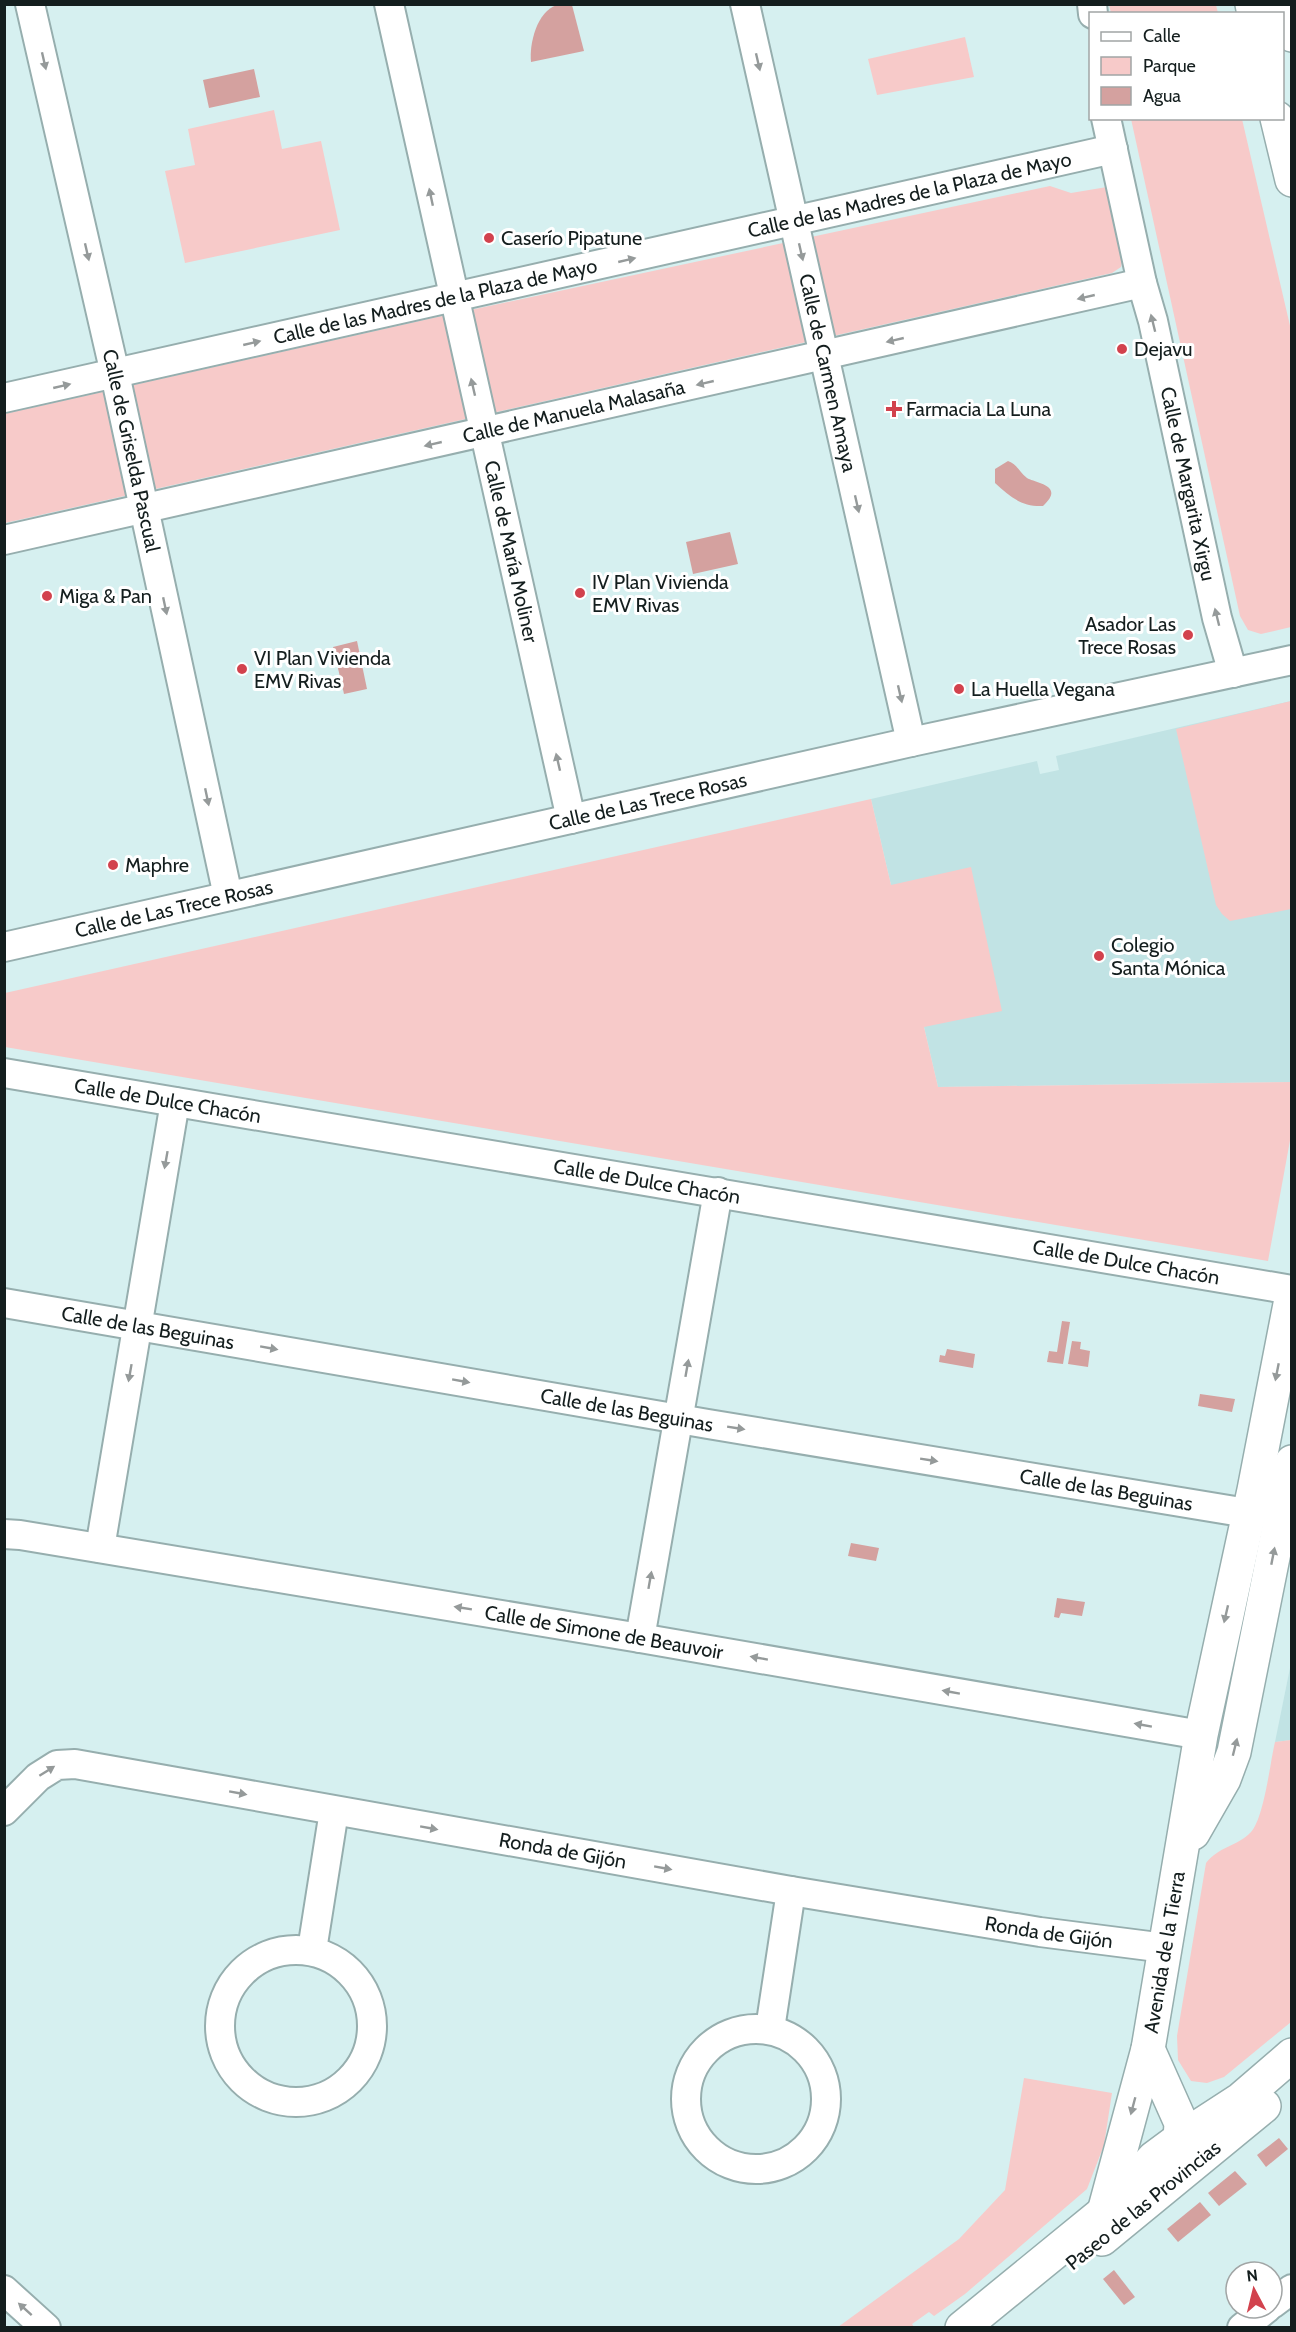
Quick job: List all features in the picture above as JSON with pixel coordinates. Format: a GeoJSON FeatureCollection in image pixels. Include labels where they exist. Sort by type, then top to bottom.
{"type":"FeatureCollection","features":[{"type":"Feature","properties":{"kind":"street","name":"Calle de Griselda Pascual"},"geometry":{"type":"LineString","coordinates":[[30,4],[115,374],[228,896]]}},
{"type":"Feature","properties":{"kind":"street","name":"Calle de María Moliner"},"geometry":{"type":"LineString","coordinates":[[389,4],[571,819]]}},
{"type":"Feature","properties":{"kind":"street","name":"Calle de Carmen Amaya"},"geometry":{"type":"LineString","coordinates":[[746,4],[911,742]]}},
{"type":"Feature","properties":{"kind":"street"},"geometry":{"type":"LineString","coordinates":[[1285,4],[1292,35]]}},
{"type":"Feature","properties":{"kind":"street","name":"Calle de Margarita Xirgu"},"geometry":{"type":"LineString","coordinates":[[1106,120],[1142,283],[1153,321],[1217,618],[1233,673]]}},
{"type":"Feature","properties":{"kind":"street"},"geometry":{"type":"LineString","coordinates":[[1277,120],[1292,180]]}},
{"type":"Feature","properties":{"kind":"street","name":"Calle de las Madres de la Plaza de Mayo"},"geometry":{"type":"LineString","coordinates":[[4,398],[1113,149]]}},
{"type":"Feature","properties":{"kind":"street","name":"Calle de Manuela Malasaña"},"geometry":{"type":"LineString","coordinates":[[4,540],[1142,283]]}},
{"type":"Feature","properties":{"kind":"street","name":"Calle de Las Trece Rosas"},"geometry":{"type":"LineString","coordinates":[[4,947],[911,742],[1292,660]]}},
{"type":"Feature","properties":{"kind":"street","name":"Calle de Dulce Chacón"},"geometry":{"type":"LineString","coordinates":[[4,1073],[718,1192],[1292,1292]]}},
{"type":"Feature","properties":{"kind":"street"},"geometry":{"type":"LineString","coordinates":[[100,1548],[176,1102]]}},
{"type":"Feature","properties":{"kind":"street"},"geometry":{"type":"LineString","coordinates":[[640,1638],[718,1192]]}},
{"type":"Feature","properties":{"kind":"street","name":"Avenida de la Tierra"},"geometry":{"type":"LineString","coordinates":[[1104,2212],[1148,2049],[1201,1735],[1248,1516],[1292,1292]]}},
{"type":"Feature","properties":{"kind":"street","name":"Calle de las Beguinas"},"geometry":{"type":"LineString","coordinates":[[4,1303],[1235,1511],[1248,1516]]}},
{"type":"Feature","properties":{"kind":"street"},"geometry":{"type":"LineString","coordinates":[[1182,1856],[1224,1779],[1234,1752],[1292,1462]]}},
{"type":"Feature","properties":{"kind":"street","name":"Calle de Simone de Beauvoir"},"geometry":{"type":"LineString","coordinates":[[4,1534],[640,1638],[1201,1735]]}},
{"type":"Feature","properties":{"kind":"street"},"geometry":{"type":"LineString","coordinates":[[1201,1735],[1208,1744],[1211,1801]]}},
{"type":"Feature","properties":{"kind":"street","name":"Ronda de Gijón"},"geometry":{"type":"LineString","coordinates":[[4,1811],[38,1777],[57,1765],[75,1764],[791,1891],[1040,1932],[1166,1948]]}},
{"type":"Feature","properties":{"kind":"street"},"geometry":{"type":"LineString","coordinates":[[312,1950],[334,1811]]}},
{"type":"Feature","properties":{"kind":"street"},"geometry":{"type":"LineString","coordinates":[[770,2029],[791,1891]]}},
{"type":"Feature","properties":{"kind":"street"},"geometry":{"type":"LineString","coordinates":[[287,1949],[312,1950],[336,1960],[356,1976],[369,1998],[374,2024],[370,2049],[358,2072],[340,2089],[317,2100],[291,2102],[266,2097],[245,2083],[229,2064],[220,2040],[220,2015],[227,1991],[242,1970],[263,1956],[287,1949]]}},
{"type":"Feature","properties":{"kind":"street"},"geometry":{"type":"LineString","coordinates":[[748,2028],[770,2029],[791,2037],[808,2051],[820,2069],[826,2091],[825,2113],[818,2134],[804,2151],[785,2163],[764,2169],[742,2168],[721,2160],[703,2146],[691,2128],[685,2107],[686,2084],[694,2064],[708,2046],[726,2034],[748,2028]]}},
{"type":"Feature","properties":{"kind":"street","name":"Avenida de la Tierra"},"geometry":{"type":"LineString","coordinates":[[1148,2049],[1178,2121]]}},
{"type":"Feature","properties":{"kind":"street"},"geometry":{"type":"LineString","coordinates":[[1167,2186],[1179,2158],[1178,2121],[1207,2105],[1241,2099],[1292,2055]]}},
{"type":"Feature","properties":{"kind":"street","name":"Paseo de las Provincias"},"geometry":{"type":"LineString","coordinates":[[994,2328],[1292,2083]]}},
{"type":"Feature","properties":{"kind":"street","name":"Paseo de las Provincias"},"geometry":{"type":"LineString","coordinates":[[962,2328],[1104,2212],[1154,2158],[1178,2121]]}},
{"type":"Feature","properties":{"kind":"street"},"geometry":{"type":"LineString","coordinates":[[4,2290],[46,2328]]}},
{"type":"Feature","properties":{"kind":"shaded area","name":"Colegio Santa Mónica"},"geometry":{"type":"Polygon","coordinates":[[[1291,701],[1291,1082],[938,1087],[871,799],[1037,761],[1040,774],[1059,770],[1056,756],[1291,701]]]}},
{"type":"Feature","properties":{"kind":"shaded area"},"geometry":{"type":"Polygon","coordinates":[[[1291,1663],[1291,1740],[1275,1742],[1291,1663]]]}},
{"type":"Feature","properties":{"kind":"green space"},"geometry":{"type":"Polygon","coordinates":[[[1109,5],[1216,5],[1218,12],[1111,12],[1109,5]]]}},
{"type":"Feature","properties":{"kind":"green space"},"geometry":{"type":"Polygon","coordinates":[[[965,37],[974,77],[877,95],[868,59],[965,37]]]}},
{"type":"Feature","properties":{"kind":"green space"},"geometry":{"type":"Polygon","coordinates":[[[274,110],[282,149],[321,141],[340,230],[185,263],[165,171],[195,165],[188,129],[274,110]]]}},
{"type":"Feature","properties":{"kind":"green space"},"geometry":{"type":"Polygon","coordinates":[[[1131,120],[1242,120],[1291,330],[1291,627],[1261,634],[1248,630],[1240,616],[1131,120]]]}},
{"type":"Feature","properties":{"kind":"green space"},"geometry":{"type":"Polygon","coordinates":[[[1050,186],[1071,193],[1107,187],[1123,258],[1121,267],[1112,273],[5,523],[4,414],[433,318],[1050,186]]]}},
{"type":"Feature","properties":{"kind":"green space"},"geometry":{"type":"Polygon","coordinates":[[[1291,701],[1291,909],[1230,921],[1216,905],[1176,729],[1291,701]]]}},
{"type":"Feature","properties":{"kind":"green space"},"geometry":{"type":"Polygon","coordinates":[[[871,799],[891,885],[971,867],[1002,1011],[924,1027],[938,1087],[1291,1082],[1291,1135],[1268,1261],[5,1047],[5,993],[871,799]]]}},
{"type":"Feature","properties":{"kind":"green space"},"geometry":{"type":"Polygon","coordinates":[[[1291,1740],[1291,2022],[1224,2077],[1207,2083],[1191,2081],[1178,2060],[1177,2036],[1206,1863],[1216,1853],[1246,1837],[1256,1825],[1263,1803],[1275,1742],[1291,1740]]]}},
{"type":"Feature","properties":{"kind":"green space"},"geometry":{"type":"Polygon","coordinates":[[[1024,2078],[1112,2093],[1104,2145],[1087,2189],[965,2294],[934,2316],[929,2312],[912,2324],[914,2327],[838,2327],[959,2239],[1005,2190],[1024,2078]]]}},
{"type":"Feature","properties":{"kind":"water"},"geometry":{"type":"Polygon","coordinates":[[[557,5],[572,5],[584,51],[531,62],[531,46],[539,21],[550,8],[557,5]]]}},
{"type":"Feature","properties":{"kind":"water"},"geometry":{"type":"Polygon","coordinates":[[[254,69],[260,97],[209,108],[203,80],[254,69]]]}},
{"type":"Feature","properties":{"kind":"water"},"geometry":{"type":"Polygon","coordinates":[[[1008,461],[1027,478],[1050,489],[1049,499],[1043,506],[1029,505],[1017,500],[995,483],[995,469],[1008,461]]]}},
{"type":"Feature","properties":{"kind":"water"},"geometry":{"type":"Polygon","coordinates":[[[730,532],[738,564],[693,574],[686,542],[730,532]]]}},
{"type":"Feature","properties":{"kind":"water"},"geometry":{"type":"Polygon","coordinates":[[[357,641],[367,689],[344,694],[333,647],[357,641]]]}},
{"type":"Feature","properties":{"kind":"water"},"geometry":{"type":"Polygon","coordinates":[[[1062,1321],[1070,1322],[1063,1364],[1047,1362],[1049,1351],[1057,1352],[1062,1321]]]}},
{"type":"Feature","properties":{"kind":"water"},"geometry":{"type":"Polygon","coordinates":[[[1072,1341],[1081,1342],[1080,1349],[1090,1351],[1088,1367],[1068,1364],[1072,1341]]]}},
{"type":"Feature","properties":{"kind":"water"},"geometry":{"type":"Polygon","coordinates":[[[947,1349],[975,1354],[973,1368],[939,1362],[940,1355],[945,1356],[947,1349]]]}},
{"type":"Feature","properties":{"kind":"water"},"geometry":{"type":"Polygon","coordinates":[[[1200,1394],[1235,1399],[1232,1412],[1198,1406],[1200,1394]]]}},
{"type":"Feature","properties":{"kind":"water"},"geometry":{"type":"Polygon","coordinates":[[[851,1543],[879,1548],[876,1561],[848,1556],[851,1543]]]}},
{"type":"Feature","properties":{"kind":"water"},"geometry":{"type":"Polygon","coordinates":[[[1057,1598],[1085,1602],[1082,1616],[1061,1613],[1059,1618],[1054,1617],[1057,1598]]]}},
{"type":"Feature","properties":{"kind":"water"},"geometry":{"type":"Polygon","coordinates":[[[1279,2138],[1288,2149],[1266,2167],[1257,2155],[1279,2138]]]}},
{"type":"Feature","properties":{"kind":"water"},"geometry":{"type":"Polygon","coordinates":[[[1235,2171],[1247,2184],[1219,2206],[1208,2193],[1235,2171]]]}},
{"type":"Feature","properties":{"kind":"water"},"geometry":{"type":"Polygon","coordinates":[[[1200,2202],[1211,2215],[1178,2242],[1167,2229],[1200,2202]]]}},
{"type":"Feature","properties":{"kind":"water"},"geometry":{"type":"Polygon","coordinates":[[[1114,2270],[1135,2297],[1124,2305],[1103,2279],[1114,2270]]]}},
{"type":"Feature","properties":{"kind":"place","name":"Caserío Pipatune"},"geometry":{"type":"Point","coordinates":[489,238]}},
{"type":"Feature","properties":{"kind":"place","name":"Dejavu"},"geometry":{"type":"Point","coordinates":[1122,349]}},
{"type":"Feature","properties":{"kind":"place","name":"Farmacia La Luna"},"geometry":{"type":"Point","coordinates":[894,409]}},
{"type":"Feature","properties":{"kind":"place","name":"IV Plan Vivienda EMV Rivas"},"geometry":{"type":"Point","coordinates":[580,593]}},
{"type":"Feature","properties":{"kind":"place","name":"Miga & Pan"},"geometry":{"type":"Point","coordinates":[47,596]}},
{"type":"Feature","properties":{"kind":"place","name":"Asador Las Trece Rosas"},"geometry":{"type":"Point","coordinates":[1188,635]}},
{"type":"Feature","properties":{"kind":"place","name":"VI Plan Vivienda EMV Rivas"},"geometry":{"type":"Point","coordinates":[242,669]}},
{"type":"Feature","properties":{"kind":"place","name":"La Huella Vegana"},"geometry":{"type":"Point","coordinates":[959,689]}},
{"type":"Feature","properties":{"kind":"place","name":"Maphre"},"geometry":{"type":"Point","coordinates":[113,865]}},
{"type":"Feature","properties":{"kind":"place","name":"Colegio Santa Mónica"},"geometry":{"type":"Point","coordinates":[1099,956]}}]}
